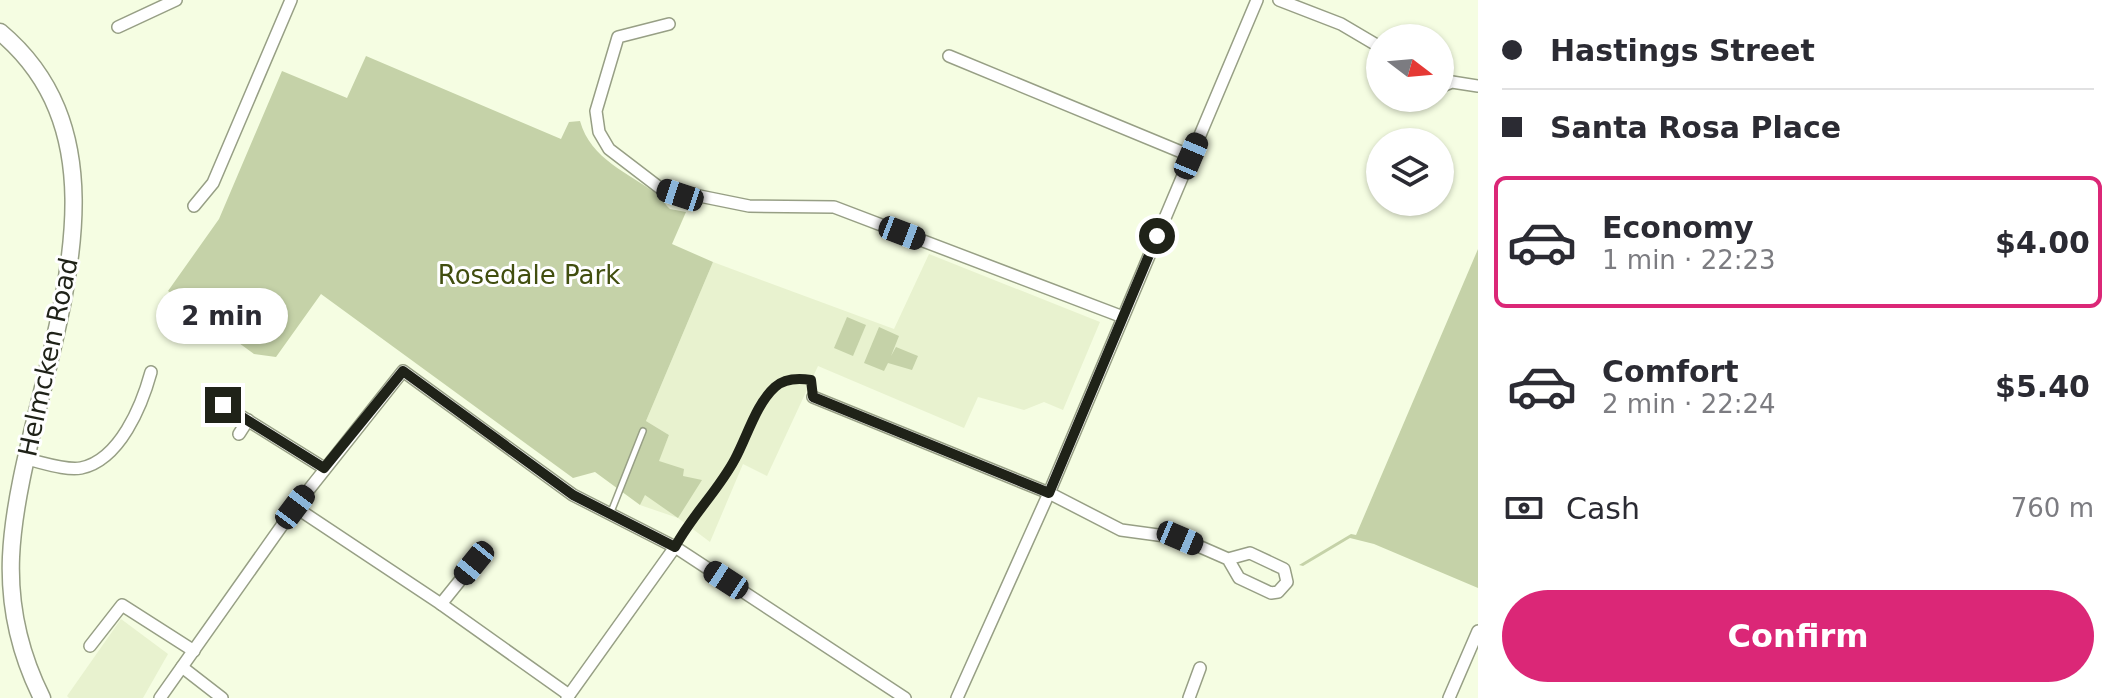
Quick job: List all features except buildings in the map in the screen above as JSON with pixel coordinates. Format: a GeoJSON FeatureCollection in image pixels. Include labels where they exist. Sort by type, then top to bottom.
{"type":"FeatureCollection","features":[{"type":"Feature","properties":{"kind":"main road","name":"Helmcken Road"},"geometry":{"type":"LineString","coordinates":[[0,32],[24,57],[55,103],[69,145],[76,188],[71,248],[15,520],[11,587],[21,647],[42,698]]}},
{"type":"Feature","properties":{"kind":"street"},"geometry":{"type":"LineString","coordinates":[[118,27],[176,0]]}},
{"type":"Feature","properties":{"kind":"street"},"geometry":{"type":"LineString","coordinates":[[957,698],[1049,493],[1257,0]]}},
{"type":"Feature","properties":{"kind":"street"},"geometry":{"type":"LineString","coordinates":[[1279,0],[1341,24],[1366,39]]}},
{"type":"Feature","properties":{"kind":"street"},"geometry":{"type":"LineString","coordinates":[[194,206],[213,183],[289,1]]}},
{"type":"Feature","properties":{"kind":"street"},"geometry":{"type":"LineString","coordinates":[[669,24],[618,37],[596,111],[599,132],[609,149],[660,188],[680,195],[749,206],[834,207],[1123,317]]}},
{"type":"Feature","properties":{"kind":"street"},"geometry":{"type":"LineString","coordinates":[[949,56],[1191,156]]}},
{"type":"Feature","properties":{"kind":"street"},"geometry":{"type":"LineString","coordinates":[[160,698],[295,507],[403,371],[573,495],[675,547],[905,698]]}},
{"type":"Feature","properties":{"kind":"street"},"geometry":{"type":"LineString","coordinates":[[26,459],[79,469],[99,460],[112,448],[143,404],[151,372]]}},
{"type":"Feature","properties":{"kind":"street"},"geometry":{"type":"LineString","coordinates":[[813,397],[1049,493],[1121,530],[1180,538],[1228,559],[1239,578],[1271,593],[1278,592],[1287,582],[1284,569],[1250,553],[1228,559]]}},
{"type":"Feature","properties":{"kind":"street"},"geometry":{"type":"LineString","coordinates":[[223,405],[324,468]]}},
{"type":"Feature","properties":{"kind":"street"},"geometry":{"type":"LineString","coordinates":[[239,434],[248,420]]}},
{"type":"Feature","properties":{"kind":"street"},"geometry":{"type":"LineString","coordinates":[[295,507],[441,604],[568,697],[675,547]]}},
{"type":"Feature","properties":{"kind":"street"},"geometry":{"type":"LineString","coordinates":[[441,604],[474,563]]}},
{"type":"Feature","properties":{"kind":"street"},"geometry":{"type":"LineString","coordinates":[[90,646],[122,605],[194,651]]}},
{"type":"Feature","properties":{"kind":"street"},"geometry":{"type":"LineString","coordinates":[[1449,698],[1478,631]]}},
{"type":"Feature","properties":{"kind":"street"},"geometry":{"type":"LineString","coordinates":[[182,667],[222,698]]}},
{"type":"Feature","properties":{"kind":"street"},"geometry":{"type":"LineString","coordinates":[[1189,698],[1200,668]]}},
{"type":"Feature","properties":{"kind":"lane"},"geometry":{"type":"LineString","coordinates":[[675,547],[690,519],[707,504],[737,457],[773,388],[784,381],[811,380],[813,397]]}},
{"type":"Feature","properties":{"kind":"lane"},"geometry":{"type":"LineString","coordinates":[[610,516],[643,431]]}},
{"type":"Feature","properties":{"kind":"shaded area"},"geometry":{"type":"Polygon","coordinates":[[[929,254],[1100,322],[1063,410],[1044,402],[1024,410],[978,397],[964,428],[818,366],[767,476],[743,464],[710,542],[678,518],[640,505],[669,435],[646,421],[713,262],[894,329],[929,254]]]}},
{"type":"Feature","properties":{"kind":"shaded area"},"geometry":{"type":"Polygon","coordinates":[[[121,619],[168,654],[143,698],[69,698],[67,696],[121,619]]]}},
{"type":"Feature","properties":{"kind":"green space","name":"Rosedale Park"},"geometry":{"type":"Polygon","coordinates":[[[366,56],[561,139],[569,122],[580,121],[593,146],[612,164],[658,195],[670,209],[686,212],[672,244],[713,262],[646,421],[669,435],[659,461],[684,469],[683,476],[702,480],[678,518],[645,495],[640,505],[595,472],[573,478],[321,294],[276,357],[254,354],[168,291],[219,219],[282,71],[347,98],[366,56]]]}},
{"type":"Feature","properties":{"kind":"green space"},"geometry":{"type":"Polygon","coordinates":[[[1478,249],[1478,588],[1374,544],[1350,538],[1303,566],[1299,565],[1351,534],[1356,535],[1478,249]]]}},
{"type":"Feature","properties":{"kind":"green space"},"geometry":{"type":"Polygon","coordinates":[[[847,317],[866,325],[853,356],[834,348],[847,317]]]}},
{"type":"Feature","properties":{"kind":"green space"},"geometry":{"type":"Polygon","coordinates":[[[879,327],[899,336],[891,356],[896,347],[918,356],[912,370],[888,363],[884,371],[864,363],[879,327]]]}},
{"type":"Feature","properties":{"kind":"route"},"geometry":{"type":"LineString","coordinates":[[223,405],[324,468],[403,371],[573,495],[675,547],[690,519],[707,504],[737,457],[742,441],[773,388],[784,381],[798,378],[811,380],[813,397],[1049,493],[1157,236]]}}]}
